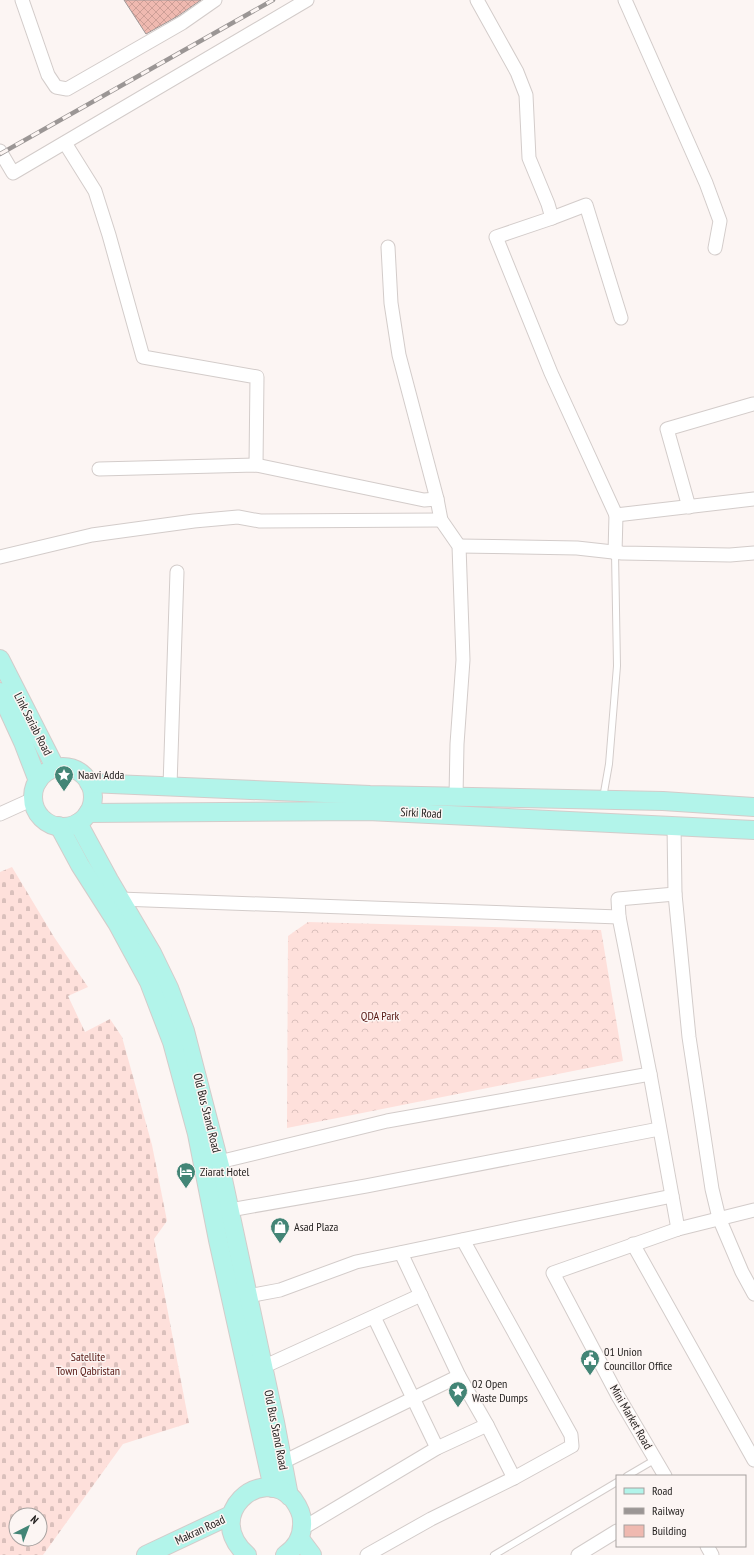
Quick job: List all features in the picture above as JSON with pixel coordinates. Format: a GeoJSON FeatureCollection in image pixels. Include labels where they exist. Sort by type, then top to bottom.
{"type":"FeatureCollection","features":[{"type":"Feature","properties":{"kind":"main road","name":"Link Sariab Road"},"geometry":{"type":"LineString","coordinates":[[0,659],[55,767]]}},
{"type":"Feature","properties":{"kind":"main road","name":"Link Sariab Road"},"geometry":{"type":"LineString","coordinates":[[0,692],[24,742],[38,780]]}},
{"type":"Feature","properties":{"kind":"main road"},"geometry":{"type":"LineString","coordinates":[[55,767],[69,767],[75,769],[90,782],[93,798],[92,806],[83,818],[68,826],[59,826],[49,823],[41,817],[36,809],[33,799],[34,787],[38,780],[45,772],[55,767]]}},
{"type":"Feature","properties":{"kind":"main road","name":"Sirki Road"},"geometry":{"type":"LineString","coordinates":[[90,782],[370,795],[673,802],[754,807]]}},
{"type":"Feature","properties":{"kind":"main road","name":"Sirki Road"},"geometry":{"type":"LineString","coordinates":[[83,818],[368,811],[754,830]]}},
{"type":"Feature","properties":{"kind":"main road","name":"Old Bus Stand Road"},"geometry":{"type":"LineString","coordinates":[[83,818],[120,900],[152,953],[169,988],[183,1024],[230,1210],[289,1496]]}},
{"type":"Feature","properties":{"kind":"main road","name":"Old Bus Stand Road"},"geometry":{"type":"LineString","coordinates":[[59,826],[80,866],[117,923],[149,982],[172,1042],[197,1134],[218,1240],[273,1488]]}},
{"type":"Feature","properties":{"kind":"main road"},"geometry":{"type":"LineString","coordinates":[[247,1555],[238,1548],[233,1538],[230,1526],[231,1515],[239,1501],[251,1491],[262,1488],[273,1488],[282,1491],[289,1496],[297,1505],[302,1516],[301,1533],[293,1550],[285,1555]]}},
{"type":"Feature","properties":{"kind":"main road","name":"Makran Road"},"geometry":{"type":"LineString","coordinates":[[146,1555],[231,1515]]}},
{"type":"Feature","properties":{"kind":"main road"},"geometry":{"type":"LineString","coordinates":[[301,1533],[312,1555]]}},
{"type":"Feature","properties":{"kind":"street"},"geometry":{"type":"LineString","coordinates":[[22,0],[48,75],[56,87],[67,89],[182,23],[215,0]]}},
{"type":"Feature","properties":{"kind":"street"},"geometry":{"type":"LineString","coordinates":[[0,151],[12,173],[307,0]]}},
{"type":"Feature","properties":{"kind":"street"},"geometry":{"type":"LineString","coordinates":[[477,0],[517,72],[526,95],[529,158],[548,204],[552,218]]}},
{"type":"Feature","properties":{"kind":"street"},"geometry":{"type":"LineString","coordinates":[[625,0],[706,183],[720,221],[715,248]]}},
{"type":"Feature","properties":{"kind":"street"},"geometry":{"type":"LineString","coordinates":[[65,143],[95,191],[109,235],[143,357],[257,377],[256,465]]}},
{"type":"Feature","properties":{"kind":"street"},"geometry":{"type":"LineString","coordinates":[[615,553],[616,515],[551,373],[496,237],[586,205],[621,318]]}},
{"type":"Feature","properties":{"kind":"street"},"geometry":{"type":"LineString","coordinates":[[388,247],[391,303],[399,355],[441,520],[459,546],[463,660],[456,744],[456,797]]}},
{"type":"Feature","properties":{"kind":"street"},"geometry":{"type":"LineString","coordinates":[[689,507],[666,429],[753,404]]}},
{"type":"Feature","properties":{"kind":"street"},"geometry":{"type":"LineString","coordinates":[[99,469],[256,465],[424,500],[436,499]]}},
{"type":"Feature","properties":{"kind":"street"},"geometry":{"type":"LineString","coordinates":[[616,515],[754,499]]}},
{"type":"Feature","properties":{"kind":"street"},"geometry":{"type":"LineString","coordinates":[[0,557],[92,535],[238,517],[260,521],[441,520]]}},
{"type":"Feature","properties":{"kind":"street"},"geometry":{"type":"LineString","coordinates":[[459,546],[576,548],[615,553],[730,555],[754,553]]}},
{"type":"Feature","properties":{"kind":"street"},"geometry":{"type":"LineString","coordinates":[[170,786],[177,572]]}},
{"type":"Feature","properties":{"kind":"street"},"geometry":{"type":"LineString","coordinates":[[0,814],[33,799]]}},
{"type":"Feature","properties":{"kind":"street"},"geometry":{"type":"LineString","coordinates":[[674,826],[676,894],[689,1037],[712,1189],[719,1218],[748,1271],[754,1294]]}},
{"type":"Feature","properties":{"kind":"street"},"geometry":{"type":"LineString","coordinates":[[676,894],[618,900],[678,1229]]}},
{"type":"Feature","properties":{"kind":"street"},"geometry":{"type":"LineString","coordinates":[[120,900],[620,916]]}},
{"type":"Feature","properties":{"kind":"street"},"geometry":{"type":"LineString","coordinates":[[219,1162],[387,1121],[650,1074]]}},
{"type":"Feature","properties":{"kind":"street"},"geometry":{"type":"LineString","coordinates":[[230,1210],[366,1186],[659,1129]]}},
{"type":"Feature","properties":{"kind":"street"},"geometry":{"type":"LineString","coordinates":[[248,1296],[280,1290],[356,1262],[672,1196]]}},
{"type":"Feature","properties":{"kind":"street"},"geometry":{"type":"LineString","coordinates":[[754,1210],[678,1229],[633,1244],[754,1460]]}},
{"type":"Feature","properties":{"kind":"street"},"geometry":{"type":"LineString","coordinates":[[367,1555],[431,1519],[514,1478],[572,1446],[571,1435],[463,1240]]}},
{"type":"Feature","properties":{"kind":"street","name":"Mini Market Road"},"geometry":{"type":"LineString","coordinates":[[633,1244],[553,1273],[618,1396],[664,1475]]}},
{"type":"Feature","properties":{"kind":"street"},"geometry":{"type":"LineString","coordinates":[[401,1253],[459,1376],[487,1425],[514,1478]]}},
{"type":"Feature","properties":{"kind":"street"},"geometry":{"type":"LineString","coordinates":[[263,1367],[421,1295]]}},
{"type":"Feature","properties":{"kind":"street"},"geometry":{"type":"LineString","coordinates":[[374,1317],[437,1448]]}},
{"type":"Feature","properties":{"kind":"street"},"geometry":{"type":"LineString","coordinates":[[283,1462],[459,1376]]}},
{"type":"Feature","properties":{"kind":"street"},"geometry":{"type":"LineString","coordinates":[[301,1533],[437,1448],[487,1425]]}},
{"type":"Feature","properties":{"kind":"street"},"geometry":{"type":"LineString","coordinates":[[578,1555],[616,1532]]}},
{"type":"Feature","properties":{"kind":"lane"},"geometry":{"type":"LineString","coordinates":[[603,800],[610,764],[617,666],[615,553]]}},
{"type":"Feature","properties":{"kind":"lane"},"geometry":{"type":"LineString","coordinates":[[629,1475],[656,1459]]}},
{"type":"Feature","properties":{"kind":"lane"},"geometry":{"type":"LineString","coordinates":[[494,1555],[616,1483]]}},
{"type":"Feature","properties":{"kind":"green space","name":"Satellite Town Qabristan"},"geometry":{"type":"Polygon","coordinates":[[[12,867],[54,937],[88,987],[68,996],[85,1032],[110,1019],[122,1037],[152,1145],[167,1221],[154,1239],[189,1423],[123,1444],[43,1555],[0,1555],[0,872],[12,867]]]}},
{"type":"Feature","properties":{"kind":"green space","name":"QDA Park"},"geometry":{"type":"Polygon","coordinates":[[[308,922],[601,930],[623,1061],[287,1128],[288,936],[308,922]]]}},
{"type":"Feature","properties":{"kind":"building"},"geometry":{"type":"Polygon","coordinates":[[[124,0],[201,0],[178,16],[146,34],[124,0]]]}},
{"type":"Feature","properties":{"kind":"railway"},"geometry":{"type":"LineString","coordinates":[[0,154],[273,0]]}},
{"type":"Feature","properties":{"kind":"place","name":"Naavi Adda"},"geometry":{"type":"Point","coordinates":[64,792]}},
{"type":"Feature","properties":{"kind":"place","name":"Ziarat Hotel"},"geometry":{"type":"Point","coordinates":[186,1189]}},
{"type":"Feature","properties":{"kind":"place","name":"Asad Plaza"},"geometry":{"type":"Point","coordinates":[280,1244]}},
{"type":"Feature","properties":{"kind":"place","name":"01 Union Councillor Office"},"geometry":{"type":"Point","coordinates":[590,1376]}},
{"type":"Feature","properties":{"kind":"place","name":"02 Open Waste Dumps"},"geometry":{"type":"Point","coordinates":[458,1408]}}]}
